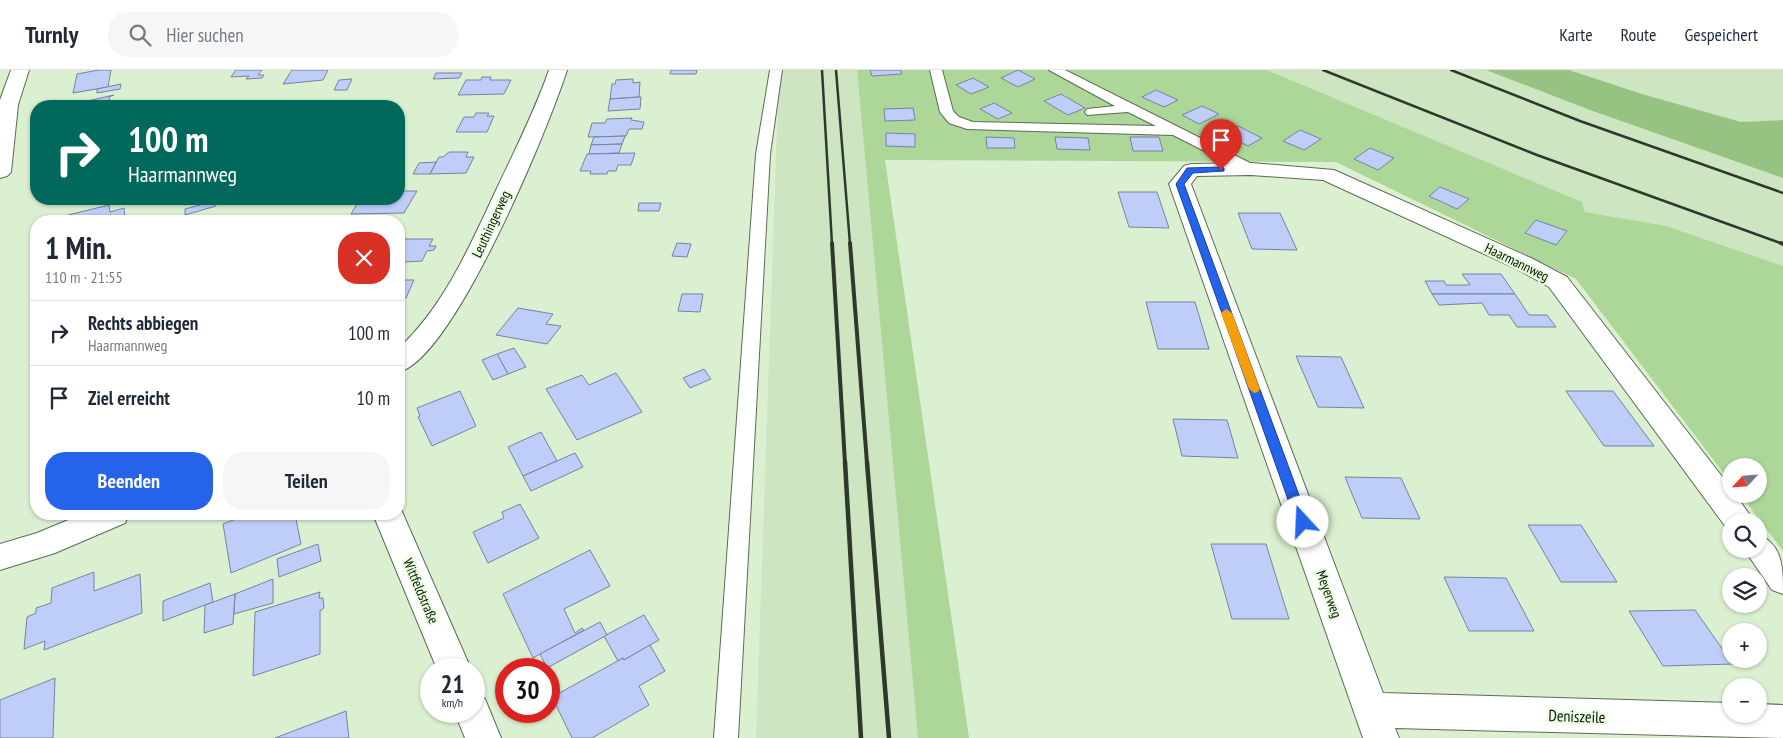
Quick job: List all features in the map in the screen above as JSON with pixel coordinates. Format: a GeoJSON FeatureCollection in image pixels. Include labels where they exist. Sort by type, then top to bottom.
{"type":"FeatureCollection","features":[{"type":"Feature","properties":{"kind":"street"},"geometry":{"type":"LineString","coordinates":[[0,172],[8,105],[20,70]]}},
{"type":"Feature","properties":{"kind":"street","name":"Leuthingerweg"},"geometry":{"type":"LineString","coordinates":[[405,358],[416,348],[443,316],[473,264],[530,138],[558,70]]}},
{"type":"Feature","properties":{"kind":"street","name":"Haarmannweg"},"geometry":{"type":"LineString","coordinates":[[1190,170],[1251,169],[1327,174],[1525,264],[1558,282],[1733,513]]}},
{"type":"Feature","properties":{"kind":"street","name":"Meyerweg"},"geometry":{"type":"LineString","coordinates":[[1190,170],[1180,184],[1376,724]]}},
{"type":"Feature","properties":{"kind":"street"},"geometry":{"type":"LineString","coordinates":[[0,557],[44,544],[100,520]]}},
{"type":"Feature","properties":{"kind":"street","name":"Wittfeldstraße"},"geometry":{"type":"LineString","coordinates":[[391,520],[449,658]]}},
{"type":"Feature","properties":{"kind":"street"},"geometry":{"type":"LineString","coordinates":[[1766,558],[1783,580]]}},
{"type":"Feature","properties":{"kind":"street","name":"Deniszeile"},"geometry":{"type":"LineString","coordinates":[[1376,724],[1783,722]]}},
{"type":"Feature","properties":{"kind":"street"},"geometry":{"type":"LineString","coordinates":[[477,723],[483,738]]}},
{"type":"Feature","properties":{"kind":"lane"},"geometry":{"type":"LineString","coordinates":[[726,738],[763,154],[776,70]]}},
{"type":"Feature","properties":{"kind":"lane"},"geometry":{"type":"LineString","coordinates":[[936,70],[947,112],[954,120],[972,126],[1176,131]]}},
{"type":"Feature","properties":{"kind":"lane"},"geometry":{"type":"LineString","coordinates":[[1055,70],[1251,169]]}},
{"type":"Feature","properties":{"kind":"lane"},"geometry":{"type":"LineString","coordinates":[[1092,112],[1130,108]]}},
{"type":"Feature","properties":{"kind":"shaded area"},"geometry":{"type":"Polygon","coordinates":[[[779,70],[857,70],[918,738],[756,738],[779,70]]]}},
{"type":"Feature","properties":{"kind":"shaded area"},"geometry":{"type":"Polygon","coordinates":[[[1267,70],[1486,70],[1590,110],[1783,178],[1783,266],[1666,226],[1585,212],[1582,202],[1267,70]]]}},
{"type":"Feature","properties":{"kind":"shaded area"},"geometry":{"type":"Polygon","coordinates":[[[1569,70],[1783,70],[1783,120],[1741,122],[1642,94],[1569,70]]]}},
{"type":"Feature","properties":{"kind":"green space"},"geometry":{"type":"Polygon","coordinates":[[[857,70],[1267,70],[1582,202],[1585,212],[1666,226],[1783,266],[1783,551],[1767,530],[1767,513],[1754,513],[1747,503],[1768,502],[1768,458],[1722,458],[1722,471],[1576,279],[1336,162],[885,160],[969,738],[918,738],[857,70]]]}},
{"type":"Feature","properties":{"kind":"green space"},"geometry":{"type":"Polygon","coordinates":[[[1486,70],[1569,70],[1642,94],[1741,122],[1783,120],[1783,178],[1590,110],[1486,70]]]}},
{"type":"Feature","properties":{"kind":"building"},"geometry":{"type":"Polygon","coordinates":[[[111,70],[108,87],[73,93],[77,74],[111,70]]]}},
{"type":"Feature","properties":{"kind":"building"},"geometry":{"type":"Polygon","coordinates":[[[236,70],[262,70],[258,75],[264,75],[262,78],[246,79],[249,76],[231,77],[236,70]]]}},
{"type":"Feature","properties":{"kind":"building"},"geometry":{"type":"Polygon","coordinates":[[[292,70],[328,70],[323,80],[283,84],[292,70]]]}},
{"type":"Feature","properties":{"kind":"building"},"geometry":{"type":"Polygon","coordinates":[[[671,70],[697,70],[696,74],[670,74],[671,70]]]}},
{"type":"Feature","properties":{"kind":"building"},"geometry":{"type":"Polygon","coordinates":[[[870,70],[900,70],[902,74],[872,76],[870,70]]]}},
{"type":"Feature","properties":{"kind":"building"},"geometry":{"type":"Polygon","coordinates":[[[1018,70],[1035,79],[1018,87],[1001,78],[1018,70]]]}},
{"type":"Feature","properties":{"kind":"building"},"geometry":{"type":"Polygon","coordinates":[[[436,73],[462,73],[459,78],[433,79],[436,73]]]}},
{"type":"Feature","properties":{"kind":"building"},"geometry":{"type":"Polygon","coordinates":[[[482,77],[491,77],[490,80],[511,80],[504,94],[458,95],[466,80],[481,80],[482,77]]]}},
{"type":"Feature","properties":{"kind":"building"},"geometry":{"type":"Polygon","coordinates":[[[973,78],[989,87],[971,94],[956,85],[973,78]]]}},
{"type":"Feature","properties":{"kind":"building"},"geometry":{"type":"Polygon","coordinates":[[[352,79],[347,90],[334,90],[339,80],[352,79]]]}},
{"type":"Feature","properties":{"kind":"building"},"geometry":{"type":"Polygon","coordinates":[[[633,79],[633,83],[640,82],[639,97],[610,99],[612,84],[615,84],[616,80],[633,79]]]}},
{"type":"Feature","properties":{"kind":"building"},"geometry":{"type":"Polygon","coordinates":[[[121,84],[120,89],[97,93],[97,89],[121,84]]]}},
{"type":"Feature","properties":{"kind":"building"},"geometry":{"type":"Polygon","coordinates":[[[1156,90],[1178,100],[1164,107],[1142,97],[1156,90]]]}},
{"type":"Feature","properties":{"kind":"building"},"geometry":{"type":"Polygon","coordinates":[[[1061,94],[1085,108],[1068,115],[1044,101],[1061,94]]]}},
{"type":"Feature","properties":{"kind":"building"},"geometry":{"type":"Polygon","coordinates":[[[114,95],[109,97],[109,100],[92,100],[114,95]]]}},
{"type":"Feature","properties":{"kind":"building"},"geometry":{"type":"Polygon","coordinates":[[[641,97],[640,109],[608,111],[610,99],[641,97]]]}},
{"type":"Feature","properties":{"kind":"building"},"geometry":{"type":"Polygon","coordinates":[[[994,103],[1012,113],[998,119],[980,109],[994,103]]]}},
{"type":"Feature","properties":{"kind":"building"},"geometry":{"type":"Polygon","coordinates":[[[1202,106],[1219,114],[1199,124],[1182,115],[1202,106]]]}},
{"type":"Feature","properties":{"kind":"building"},"geometry":{"type":"Polygon","coordinates":[[[913,108],[915,120],[885,121],[884,109],[913,108]]]}},
{"type":"Feature","properties":{"kind":"building"},"geometry":{"type":"Polygon","coordinates":[[[476,113],[489,113],[487,116],[494,116],[487,132],[456,132],[464,117],[474,117],[476,113]]]}},
{"type":"Feature","properties":{"kind":"building"},"geometry":{"type":"Polygon","coordinates":[[[632,118],[631,120],[644,122],[642,129],[629,129],[626,136],[588,137],[592,123],[605,123],[607,119],[632,118]]]}},
{"type":"Feature","properties":{"kind":"building"},"geometry":{"type":"Polygon","coordinates":[[[1238,126],[1262,138],[1248,146],[1224,134],[1238,126]]]}},
{"type":"Feature","properties":{"kind":"building"},"geometry":{"type":"Polygon","coordinates":[[[1300,130],[1321,139],[1304,150],[1283,141],[1300,130]]]}},
{"type":"Feature","properties":{"kind":"building"},"geometry":{"type":"Polygon","coordinates":[[[886,133],[915,134],[915,147],[886,146],[886,133]]]}},
{"type":"Feature","properties":{"kind":"building"},"geometry":{"type":"Polygon","coordinates":[[[625,136],[622,144],[591,145],[594,137],[625,136]]]}},
{"type":"Feature","properties":{"kind":"building"},"geometry":{"type":"Polygon","coordinates":[[[986,137],[1014,138],[1015,148],[987,148],[986,137]]]}},
{"type":"Feature","properties":{"kind":"building"},"geometry":{"type":"Polygon","coordinates":[[[1055,137],[1088,138],[1090,150],[1057,149],[1055,137]]]}},
{"type":"Feature","properties":{"kind":"building"},"geometry":{"type":"Polygon","coordinates":[[[1130,137],[1159,137],[1163,151],[1133,151],[1130,137]]]}},
{"type":"Feature","properties":{"kind":"building"},"geometry":{"type":"Polygon","coordinates":[[[622,144],[619,153],[589,154],[591,145],[622,144]]]}},
{"type":"Feature","properties":{"kind":"building"},"geometry":{"type":"Polygon","coordinates":[[[1370,148],[1394,158],[1378,170],[1354,159],[1370,148]]]}},
{"type":"Feature","properties":{"kind":"building"},"geometry":{"type":"Polygon","coordinates":[[[449,152],[468,152],[466,157],[474,157],[466,173],[430,174],[439,157],[443,157],[449,152]]]}},
{"type":"Feature","properties":{"kind":"building"},"geometry":{"type":"Polygon","coordinates":[[[635,153],[631,165],[618,165],[616,171],[608,171],[607,174],[590,174],[591,171],[580,171],[587,154],[635,153]]]}},
{"type":"Feature","properties":{"kind":"building"},"geometry":{"type":"Polygon","coordinates":[[[436,162],[430,174],[413,174],[419,163],[436,162]]]}},
{"type":"Feature","properties":{"kind":"building"},"geometry":{"type":"Polygon","coordinates":[[[1440,187],[1469,199],[1457,209],[1429,196],[1440,187]]]}},
{"type":"Feature","properties":{"kind":"building"},"geometry":{"type":"Polygon","coordinates":[[[405,191],[417,191],[404,213],[351,214],[356,205],[405,205],[405,191]]]}},
{"type":"Feature","properties":{"kind":"building"},"geometry":{"type":"Polygon","coordinates":[[[1118,192],[1157,192],[1169,228],[1129,227],[1118,192]]]}},
{"type":"Feature","properties":{"kind":"building"},"geometry":{"type":"Polygon","coordinates":[[[639,203],[661,203],[659,211],[638,211],[639,203]]]}},
{"type":"Feature","properties":{"kind":"building"},"geometry":{"type":"Polygon","coordinates":[[[109,205],[110,212],[124,208],[125,215],[68,215],[109,205]]]}},
{"type":"Feature","properties":{"kind":"building"},"geometry":{"type":"Polygon","coordinates":[[[200,205],[216,206],[185,215],[185,209],[200,205]]]}},
{"type":"Feature","properties":{"kind":"building"},"geometry":{"type":"Polygon","coordinates":[[[1238,213],[1280,213],[1297,250],[1252,249],[1238,213]]]}},
{"type":"Feature","properties":{"kind":"building"},"geometry":{"type":"Polygon","coordinates":[[[1536,220],[1567,231],[1556,245],[1525,233],[1536,220]]]}},
{"type":"Feature","properties":{"kind":"building"},"geometry":{"type":"Polygon","coordinates":[[[405,239],[433,239],[429,246],[436,246],[434,250],[427,251],[422,261],[405,262],[405,239]]]}},
{"type":"Feature","properties":{"kind":"building"},"geometry":{"type":"Polygon","coordinates":[[[677,243],[691,244],[687,257],[672,256],[677,243]]]}},
{"type":"Feature","properties":{"kind":"building"},"geometry":{"type":"Polygon","coordinates":[[[1462,274],[1501,274],[1515,294],[1432,294],[1425,281],[1444,281],[1446,285],[1470,285],[1462,274]]]}},
{"type":"Feature","properties":{"kind":"building"},"geometry":{"type":"Polygon","coordinates":[[[405,280],[414,280],[406,298],[405,280]]]}},
{"type":"Feature","properties":{"kind":"building"},"geometry":{"type":"Polygon","coordinates":[[[682,294],[703,294],[700,312],[678,311],[682,294]]]}},
{"type":"Feature","properties":{"kind":"building"},"geometry":{"type":"Polygon","coordinates":[[[1432,294],[1515,294],[1529,315],[1547,315],[1556,327],[1517,327],[1509,315],[1489,315],[1482,303],[1439,305],[1432,294]]]}},
{"type":"Feature","properties":{"kind":"building"},"geometry":{"type":"Polygon","coordinates":[[[1146,302],[1195,302],[1209,349],[1158,349],[1146,302]]]}},
{"type":"Feature","properties":{"kind":"building"},"geometry":{"type":"Polygon","coordinates":[[[518,308],[553,314],[546,324],[561,326],[547,344],[496,335],[518,308]]]}},
{"type":"Feature","properties":{"kind":"building"},"geometry":{"type":"Polygon","coordinates":[[[514,348],[526,367],[508,374],[497,354],[514,348]]]}},
{"type":"Feature","properties":{"kind":"building"},"geometry":{"type":"Polygon","coordinates":[[[497,354],[508,374],[493,380],[482,360],[497,354]]]}},
{"type":"Feature","properties":{"kind":"building"},"geometry":{"type":"Polygon","coordinates":[[[1296,356],[1341,357],[1364,408],[1318,407],[1296,356]]]}},
{"type":"Feature","properties":{"kind":"building"},"geometry":{"type":"Polygon","coordinates":[[[704,369],[711,379],[690,388],[683,378],[704,369]]]}},
{"type":"Feature","properties":{"kind":"building"},"geometry":{"type":"Polygon","coordinates":[[[616,373],[642,412],[577,440],[546,389],[582,375],[589,385],[616,373]]]}},
{"type":"Feature","properties":{"kind":"building"},"geometry":{"type":"Polygon","coordinates":[[[460,391],[476,426],[432,446],[418,417],[420,416],[417,408],[460,391]]]}},
{"type":"Feature","properties":{"kind":"building"},"geometry":{"type":"Polygon","coordinates":[[[1566,391],[1613,391],[1654,446],[1604,446],[1566,391]]]}},
{"type":"Feature","properties":{"kind":"building"},"geometry":{"type":"Polygon","coordinates":[[[1173,419],[1227,420],[1238,458],[1182,456],[1173,419]]]}},
{"type":"Feature","properties":{"kind":"building"},"geometry":{"type":"Polygon","coordinates":[[[541,432],[557,461],[523,476],[508,447],[541,432]]]}},
{"type":"Feature","properties":{"kind":"building"},"geometry":{"type":"Polygon","coordinates":[[[575,453],[583,467],[531,491],[523,476],[575,453]]]}},
{"type":"Feature","properties":{"kind":"building"},"geometry":{"type":"Polygon","coordinates":[[[1345,477],[1401,478],[1420,519],[1362,518],[1345,477]]]}},
{"type":"Feature","properties":{"kind":"building"},"geometry":{"type":"Polygon","coordinates":[[[520,504],[539,538],[488,563],[473,532],[504,518],[502,512],[520,504]]]}},
{"type":"Feature","properties":{"kind":"building"},"geometry":{"type":"Polygon","coordinates":[[[233,520],[296,520],[301,544],[231,573],[223,524],[233,520]]]}},
{"type":"Feature","properties":{"kind":"building"},"geometry":{"type":"Polygon","coordinates":[[[1528,525],[1581,525],[1617,582],[1561,582],[1528,525]]]}},
{"type":"Feature","properties":{"kind":"building"},"geometry":{"type":"Polygon","coordinates":[[[318,544],[321,561],[279,577],[277,559],[318,544]]]}},
{"type":"Feature","properties":{"kind":"building"},"geometry":{"type":"Polygon","coordinates":[[[1211,544],[1266,544],[1289,619],[1232,619],[1211,544]]]}},
{"type":"Feature","properties":{"kind":"building"},"geometry":{"type":"Polygon","coordinates":[[[590,550],[610,586],[564,609],[575,633],[582,628],[584,630],[533,658],[503,594],[590,550]]]}},
{"type":"Feature","properties":{"kind":"building"},"geometry":{"type":"Polygon","coordinates":[[[94,572],[94,591],[140,574],[142,613],[44,650],[45,641],[24,649],[27,617],[36,613],[36,608],[51,603],[52,588],[94,572]]]}},
{"type":"Feature","properties":{"kind":"building"},"geometry":{"type":"Polygon","coordinates":[[[1444,577],[1506,578],[1534,631],[1469,631],[1444,577]]]}},
{"type":"Feature","properties":{"kind":"building"},"geometry":{"type":"Polygon","coordinates":[[[273,579],[273,603],[234,614],[235,594],[273,579]]]}},
{"type":"Feature","properties":{"kind":"building"},"geometry":{"type":"Polygon","coordinates":[[[210,583],[213,602],[163,621],[163,601],[210,583]]]}},
{"type":"Feature","properties":{"kind":"building"},"geometry":{"type":"Polygon","coordinates":[[[320,592],[319,598],[323,598],[324,608],[320,611],[320,654],[253,676],[255,612],[320,592]]]}},
{"type":"Feature","properties":{"kind":"building"},"geometry":{"type":"Polygon","coordinates":[[[235,594],[233,624],[204,633],[205,605],[235,594]]]}},
{"type":"Feature","properties":{"kind":"building"},"geometry":{"type":"Polygon","coordinates":[[[1695,610],[1722,648],[1722,664],[1663,666],[1629,611],[1695,610]]]}},
{"type":"Feature","properties":{"kind":"building"},"geometry":{"type":"Polygon","coordinates":[[[644,615],[659,640],[624,660],[623,658],[618,661],[604,636],[644,615]]]}},
{"type":"Feature","properties":{"kind":"building"},"geometry":{"type":"Polygon","coordinates":[[[600,622],[607,635],[560,661],[560,658],[542,658],[540,654],[600,622]]]}},
{"type":"Feature","properties":{"kind":"building"},"geometry":{"type":"Polygon","coordinates":[[[650,645],[665,671],[639,686],[649,705],[592,738],[572,738],[560,713],[560,693],[623,658],[624,660],[650,645]]]}},
{"type":"Feature","properties":{"kind":"building"},"geometry":{"type":"Polygon","coordinates":[[[55,678],[53,738],[0,738],[0,700],[55,678]]]}},
{"type":"Feature","properties":{"kind":"building"},"geometry":{"type":"Polygon","coordinates":[[[346,711],[349,738],[275,738],[346,711]]]}},
{"type":"Feature","properties":{"kind":"railway"},"geometry":{"type":"LineString","coordinates":[[822,70],[832,244]]}},
{"type":"Feature","properties":{"kind":"railway"},"geometry":{"type":"LineString","coordinates":[[836,70],[850,244]]}},
{"type":"Feature","properties":{"kind":"railway"},"geometry":{"type":"LineString","coordinates":[[1323,70],[1537,155],[1783,244],[1781,243]]}},
{"type":"Feature","properties":{"kind":"railway"},"geometry":{"type":"LineString","coordinates":[[1451,70],[1580,121],[1783,193]]}},
{"type":"Feature","properties":{"kind":"railway"},"geometry":{"type":"LineString","coordinates":[[832,243],[845,463]]}},
{"type":"Feature","properties":{"kind":"railway"},"geometry":{"type":"LineString","coordinates":[[850,243],[867,463]]}},
{"type":"Feature","properties":{"kind":"railway"},"geometry":{"type":"LineString","coordinates":[[845,462],[861,738]]}},
{"type":"Feature","properties":{"kind":"railway"},"geometry":{"type":"LineString","coordinates":[[867,462],[889,738]]}},
{"type":"Feature","properties":{"kind":"slow traffic"},"geometry":{"type":"LineString","coordinates":[[1226,313],[1254,389]]}},
{"type":"Feature","properties":{"kind":"route"},"geometry":{"type":"LineString","coordinates":[[1221,170],[1190,170],[1180,184],[1303,522]]}}]}
